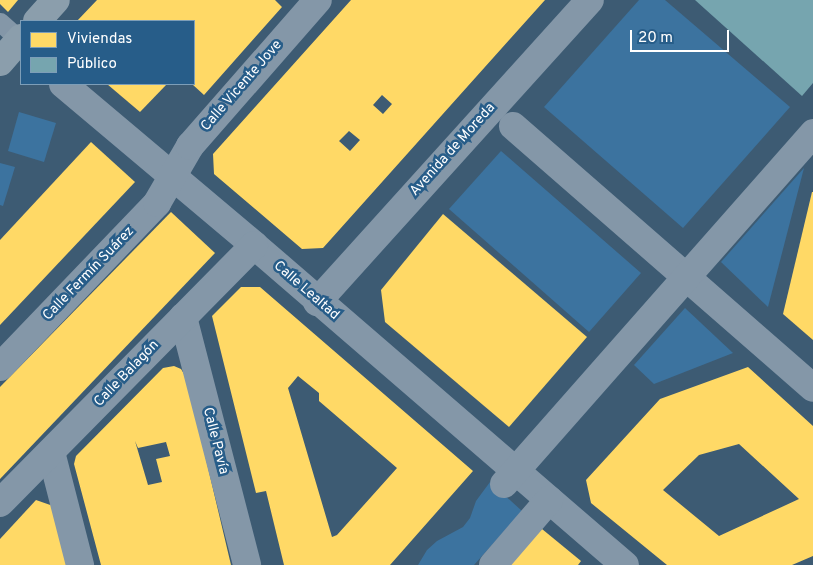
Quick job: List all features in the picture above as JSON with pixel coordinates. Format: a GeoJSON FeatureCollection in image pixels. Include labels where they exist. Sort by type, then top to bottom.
{"type":"FeatureCollection","features":[{"type":"Feature","properties":{"kind":"street"},"geometry":{"type":"LineString","coordinates":[[38,20],[56,0]]}},
{"type":"Feature","properties":{"kind":"street","name":"Calle Vicente Jove"},"geometry":{"type":"LineString","coordinates":[[172,177],[190,146],[318,0]]}},
{"type":"Feature","properties":{"kind":"street","name":"Avenida de Moreda"},"geometry":{"type":"LineString","coordinates":[[317,302],[590,0]]}},
{"type":"Feature","properties":{"kind":"street","name":"Calle Lealtad"},"geometry":{"type":"LineString","coordinates":[[64,85],[254,245],[510,478],[549,500],[611,561]]}},
{"type":"Feature","properties":{"kind":"street"},"geometry":{"type":"LineString","coordinates":[[513,126],[813,388]]}},
{"type":"Feature","properties":{"kind":"street"},"geometry":{"type":"LineString","coordinates":[[510,478],[813,133]]}},
{"type":"Feature","properties":{"kind":"street","name":"Calle Fermín Suárez"},"geometry":{"type":"LineString","coordinates":[[0,367],[157,203],[172,177]]}},
{"type":"Feature","properties":{"kind":"street","name":"Calle Balagón"},"geometry":{"type":"LineString","coordinates":[[0,503],[254,245]]}},
{"type":"Feature","properties":{"kind":"street","name":"Calle Pavía"},"geometry":{"type":"LineString","coordinates":[[183,317],[247,565]]}},
{"type":"Feature","properties":{"kind":"street"},"geometry":{"type":"LineString","coordinates":[[50,452],[80,565]]}},
{"type":"Feature","properties":{"kind":"street"},"geometry":{"type":"LineString","coordinates":[[493,565],[549,500]]}},
{"type":"Feature","properties":{"kind":"lane"},"geometry":{"type":"LineString","coordinates":[[0,22],[19,42]]}},
{"type":"Feature","properties":{"kind":"shaded area"},"geometry":{"type":"Polygon","coordinates":[[[639,0],[665,0],[790,107],[683,228],[544,107],[639,0]]]}},
{"type":"Feature","properties":{"kind":"shaded area"},"geometry":{"type":"Polygon","coordinates":[[[19,112],[56,123],[44,162],[8,151],[19,112]]]}},
{"type":"Feature","properties":{"kind":"shaded area"},"geometry":{"type":"Polygon","coordinates":[[[501,151],[641,273],[589,332],[449,209],[501,151]]]}},
{"type":"Feature","properties":{"kind":"shaded area"},"geometry":{"type":"Polygon","coordinates":[[[0,163],[15,167],[3,206],[0,205],[0,163]]]}},
{"type":"Feature","properties":{"kind":"shaded area"},"geometry":{"type":"Polygon","coordinates":[[[804,168],[768,307],[721,262],[804,168]]]}},
{"type":"Feature","properties":{"kind":"shaded area"},"geometry":{"type":"Polygon","coordinates":[[[685,308],[733,353],[654,384],[634,365],[685,308]]]}},
{"type":"Feature","properties":{"kind":"shaded area"},"geometry":{"type":"Polygon","coordinates":[[[490,482],[522,511],[474,565],[418,565],[427,550],[437,541],[463,527],[470,518],[476,501],[490,482]]]}},
{"type":"Feature","properties":{"kind":"building: Viviendas"},"geometry":{"type":"Polygon","coordinates":[[[0,0],[18,0],[8,12],[0,4],[0,0]]]}},
{"type":"Feature","properties":{"kind":"building: Viviendas"},"geometry":{"type":"Polygon","coordinates":[[[97,0],[275,0],[282,7],[204,95],[193,85],[195,85],[195,20],[78,20],[97,0]]]}},
{"type":"Feature","properties":{"kind":"building: Viviendas"},"geometry":{"type":"Polygon","coordinates":[[[351,0],[545,0],[323,248],[302,249],[214,174],[213,154],[351,0]],[[382,95],[373,105],[383,114],[392,104],[382,95]],[[349,131],[339,141],[350,151],[360,140],[349,131]]]}},
{"type":"Feature","properties":{"kind":"building: Viviendas"},"geometry":{"type":"Polygon","coordinates":[[[108,85],[166,85],[140,112],[108,85]]]}},
{"type":"Feature","properties":{"kind":"building: Viviendas"},"geometry":{"type":"Polygon","coordinates":[[[91,142],[135,182],[0,325],[0,240],[91,142]]]}},
{"type":"Feature","properties":{"kind":"building: Viviendas"},"geometry":{"type":"Polygon","coordinates":[[[813,192],[813,340],[783,314],[813,192]]]}},
{"type":"Feature","properties":{"kind":"building: Viviendas"},"geometry":{"type":"Polygon","coordinates":[[[171,212],[215,253],[0,479],[0,387],[171,212]]]}},
{"type":"Feature","properties":{"kind":"building: Viviendas"},"geometry":{"type":"Polygon","coordinates":[[[443,214],[587,337],[509,427],[385,322],[381,290],[443,214]]]}},
{"type":"Feature","properties":{"kind":"building: Viviendas"},"geometry":{"type":"Polygon","coordinates":[[[241,287],[260,287],[473,471],[390,565],[284,565],[266,491],[256,493],[212,316],[241,287]],[[298,376],[288,388],[332,537],[337,535],[397,468],[319,401],[319,393],[298,376]]]}},
{"type":"Feature","properties":{"kind":"building: Viviendas"},"geometry":{"type":"Polygon","coordinates":[[[174,366],[181,369],[187,379],[231,565],[101,565],[74,464],[76,456],[163,368],[174,366]],[[135,441],[148,485],[162,482],[156,459],[170,456],[166,442],[138,448],[135,441]]]}},
{"type":"Feature","properties":{"kind":"building: Viviendas"},"geometry":{"type":"Polygon","coordinates":[[[748,367],[813,426],[813,556],[792,565],[667,565],[591,503],[586,480],[660,399],[748,367]],[[739,444],[699,455],[663,490],[719,536],[799,499],[739,444]]]}},
{"type":"Feature","properties":{"kind":"building: Viviendas"},"geometry":{"type":"Polygon","coordinates":[[[36,500],[56,507],[69,565],[0,565],[0,539],[36,500]]]}},
{"type":"Feature","properties":{"kind":"building: Viviendas"},"geometry":{"type":"Polygon","coordinates":[[[542,529],[581,561],[578,565],[499,565],[542,529]]]}},
{"type":"Feature","properties":{"kind":"building: Público"},"geometry":{"type":"Polygon","coordinates":[[[695,0],[813,0],[813,83],[802,96],[695,0]]]}}]}
